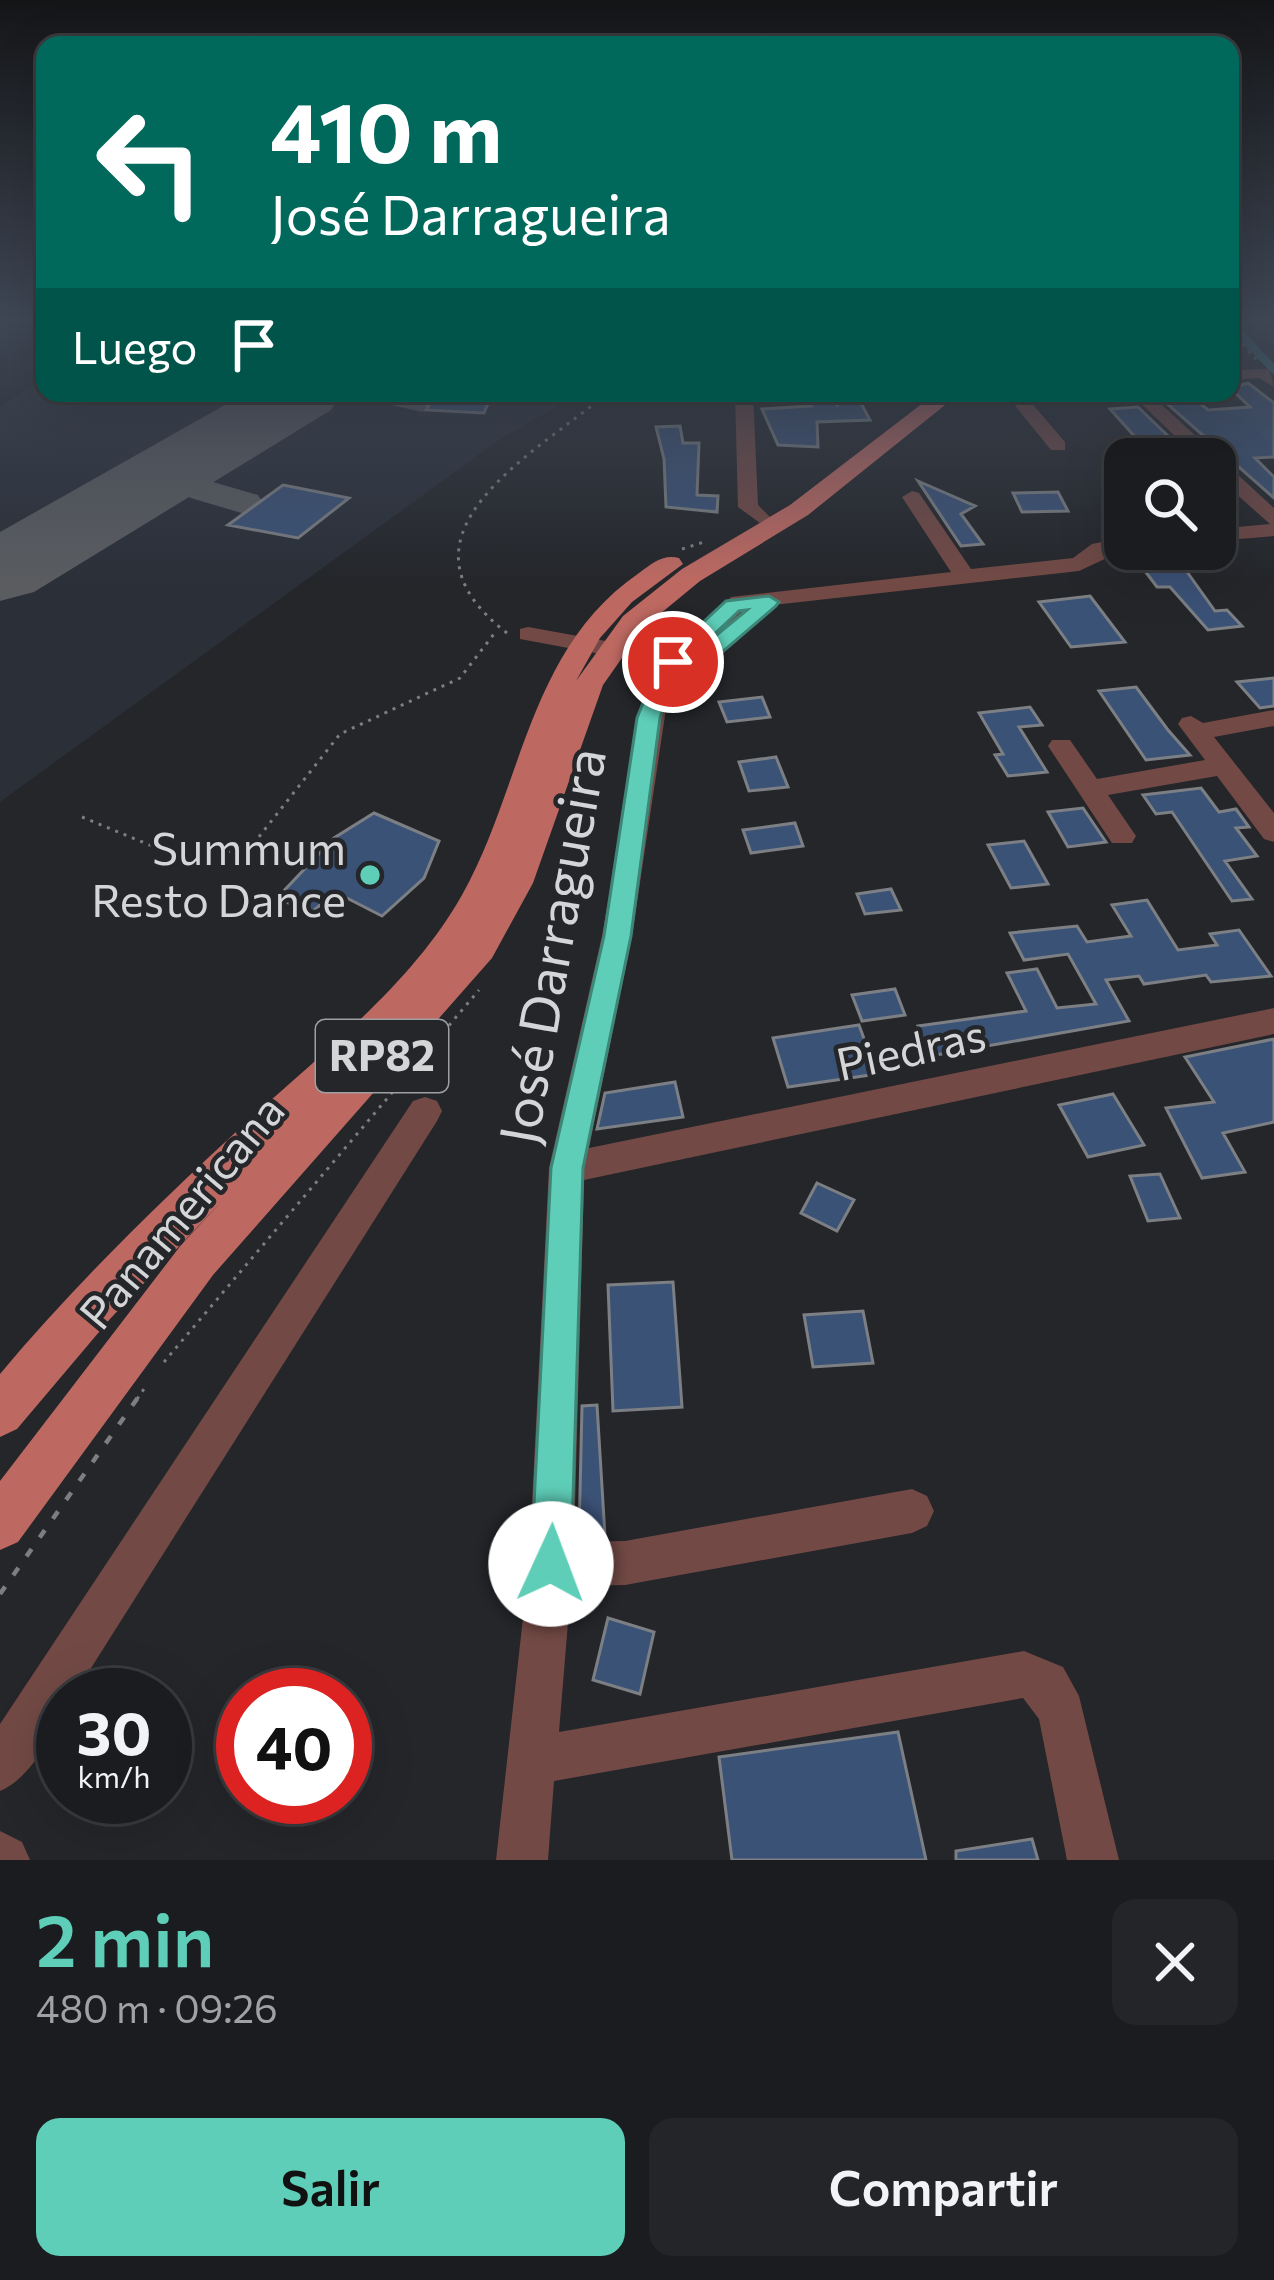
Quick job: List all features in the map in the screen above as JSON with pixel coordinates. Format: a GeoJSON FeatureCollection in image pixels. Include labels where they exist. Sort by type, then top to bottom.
{"type":"FeatureCollection","features":[{"type":"Feature","properties":{"kind":"main road","name":"Panamericana"},"geometry":{"type":"LineString","coordinates":[[0,1412],[161,1231],[371,1033],[444,950],[495,867],[542,719],[599,636],[657,571],[808,488],[910,409]]}},
{"type":"Feature","properties":{"kind":"main road","name":"Panamericana"},"geometry":{"type":"LineString","coordinates":[[0,1524],[59,1439],[236,1214],[479,948],[516,883],[599,636],[799,510],[929,409]]}},
{"type":"Feature","properties":{"kind":"street"},"geometry":{"type":"LineString","coordinates":[[745,409],[748,507],[760,517]]}},
{"type":"Feature","properties":{"kind":"street"},"geometry":{"type":"LineString","coordinates":[[1027,409],[1058,446]]}},
{"type":"Feature","properties":{"kind":"street"},"geometry":{"type":"LineString","coordinates":[[1156,409],[1187,438]]}},
{"type":"Feature","properties":{"kind":"street"},"geometry":{"type":"LineString","coordinates":[[1236,484],[1274,519]]}},
{"type":"Feature","properties":{"kind":"street"},"geometry":{"type":"LineString","coordinates":[[912,497],[966,578],[1079,564],[1104,548]]}},
{"type":"Feature","properties":{"kind":"street"},"geometry":{"type":"LineString","coordinates":[[1236,533],[1274,530]]}},
{"type":"Feature","properties":{"kind":"street","name":"José Darragueira"},"geometry":{"type":"LineString","coordinates":[[522,1860],[551,1564],[567,1168],[617,936],[655,698],[769,602],[966,578]]}},
{"type":"Feature","properties":{"kind":"street"},"geometry":{"type":"LineString","coordinates":[[528,634],[599,636]]}},
{"type":"Feature","properties":{"kind":"street"},"geometry":{"type":"LineString","coordinates":[[528,634],[599,636]]}},
{"type":"Feature","properties":{"kind":"street"},"geometry":{"type":"LineString","coordinates":[[1274,718],[1194,728],[1274,832]]}},
{"type":"Feature","properties":{"kind":"street"},"geometry":{"type":"LineString","coordinates":[[1061,746],[1122,836]]}},
{"type":"Feature","properties":{"kind":"street"},"geometry":{"type":"LineString","coordinates":[[1090,789],[1223,766]]}},
{"type":"Feature","properties":{"kind":"street","name":"Piedras"},"geometry":{"type":"LineString","coordinates":[[567,1168],[1274,1021]]}},
{"type":"Feature","properties":{"kind":"street"},"geometry":{"type":"LineString","coordinates":[[0,1767],[425,1111]]}},
{"type":"Feature","properties":{"kind":"street"},"geometry":{"type":"LineString","coordinates":[[551,1564],[625,1563],[912,1511]]}},
{"type":"Feature","properties":{"kind":"street"},"geometry":{"type":"LineString","coordinates":[[532,1761],[1024,1674],[1046,1684],[1062,1713],[1093,1860]]}},
{"type":"Feature","properties":{"kind":"path"},"geometry":{"type":"LineString","coordinates":[[528,634],[496,630],[478,610],[454,553],[460,526],[501,481],[589,409]]}},
{"type":"Feature","properties":{"kind":"path"},"geometry":{"type":"LineString","coordinates":[[676,551],[711,539]]}},
{"type":"Feature","properties":{"kind":"path"},"geometry":{"type":"LineString","coordinates":[[82,817],[169,854],[219,856],[238,850],[258,838],[340,734],[460,678],[496,630]]}},
{"type":"Feature","properties":{"kind":"shaded area"},"geometry":{"type":"Polygon","coordinates":[[[0,409],[553,409],[499,440],[0,802],[0,409]]]}},
{"type":"Feature","properties":{"kind":"building"},"geometry":{"type":"Polygon","coordinates":[[[427,409],[486,409],[484,413],[427,409]]]}},
{"type":"Feature","properties":{"kind":"building"},"geometry":{"type":"Polygon","coordinates":[[[762,409],[864,409],[870,420],[817,422],[818,447],[778,445],[762,409]]]}},
{"type":"Feature","properties":{"kind":"building"},"geometry":{"type":"Polygon","coordinates":[[[1110,409],[1140,409],[1170,438],[1136,438],[1110,409]]]}},
{"type":"Feature","properties":{"kind":"building"},"geometry":{"type":"Polygon","coordinates":[[[1173,409],[1274,409],[1274,457],[1255,458],[1274,477],[1274,498],[1236,464],[1236,438],[1206,438],[1173,409]]]}},
{"type":"Feature","properties":{"kind":"building"},"geometry":{"type":"Polygon","coordinates":[[[680,426],[683,443],[699,443],[697,495],[718,496],[717,512],[666,507],[664,459],[656,427],[680,426]]]}},
{"type":"Feature","properties":{"kind":"building"},"geometry":{"type":"Polygon","coordinates":[[[918,481],[975,506],[961,514],[983,544],[961,546],[918,481]]]}},
{"type":"Feature","properties":{"kind":"building"},"geometry":{"type":"Polygon","coordinates":[[[283,485],[349,498],[298,538],[228,525],[283,485]]]}},
{"type":"Feature","properties":{"kind":"building"},"geometry":{"type":"Polygon","coordinates":[[[1058,492],[1068,511],[1022,512],[1013,493],[1058,492]]]}},
{"type":"Feature","properties":{"kind":"building"},"geometry":{"type":"Polygon","coordinates":[[[1186,570],[1215,611],[1227,610],[1242,626],[1208,630],[1170,587],[1157,587],[1145,571],[1186,570]]]}},
{"type":"Feature","properties":{"kind":"building"},"geometry":{"type":"Polygon","coordinates":[[[1090,596],[1125,642],[1071,647],[1039,602],[1090,596]]]}},
{"type":"Feature","properties":{"kind":"building"},"geometry":{"type":"Polygon","coordinates":[[[1274,678],[1274,706],[1260,708],[1237,682],[1274,678]]]}},
{"type":"Feature","properties":{"kind":"building"},"geometry":{"type":"Polygon","coordinates":[[[1136,687],[1190,755],[1146,760],[1099,691],[1136,687]]]}},
{"type":"Feature","properties":{"kind":"building"},"geometry":{"type":"Polygon","coordinates":[[[762,697],[770,717],[727,722],[719,702],[762,697]]]}},
{"type":"Feature","properties":{"kind":"building"},"geometry":{"type":"Polygon","coordinates":[[[1030,707],[1042,725],[1019,727],[1047,772],[1008,776],[995,755],[1003,754],[979,713],[1030,707]]]}},
{"type":"Feature","properties":{"kind":"building"},"geometry":{"type":"Polygon","coordinates":[[[776,757],[788,787],[749,791],[739,762],[776,757]]]}},
{"type":"Feature","properties":{"kind":"building"},"geometry":{"type":"Polygon","coordinates":[[[1201,788],[1219,812],[1236,809],[1249,827],[1236,828],[1257,856],[1225,861],[1252,899],[1232,901],[1172,812],[1156,814],[1143,795],[1201,788]]]}},
{"type":"Feature","properties":{"kind":"building"},"geometry":{"type":"Polygon","coordinates":[[[1083,808],[1106,842],[1068,847],[1048,812],[1083,808]]]}},
{"type":"Feature","properties":{"kind":"building"},"geometry":{"type":"Polygon","coordinates":[[[374,813],[439,841],[424,878],[382,916],[335,892],[311,913],[277,898],[334,838],[374,813]]]}},
{"type":"Feature","properties":{"kind":"building"},"geometry":{"type":"Polygon","coordinates":[[[795,823],[803,846],[751,853],[743,830],[795,823]]]}},
{"type":"Feature","properties":{"kind":"building"},"geometry":{"type":"Polygon","coordinates":[[[1024,841],[1048,884],[1011,888],[988,845],[1024,841]]]}},
{"type":"Feature","properties":{"kind":"building"},"geometry":{"type":"Polygon","coordinates":[[[891,889],[901,910],[865,914],[857,894],[891,889]]]}},
{"type":"Feature","properties":{"kind":"building"},"geometry":{"type":"Polygon","coordinates":[[[1147,900],[1178,950],[1217,945],[1210,934],[1239,930],[1271,976],[1211,982],[1206,975],[1144,984],[1139,976],[1106,980],[1129,1021],[930,1056],[918,1026],[1026,1011],[1007,973],[1037,969],[1057,1008],[1096,1004],[1068,954],[1024,960],[1010,933],[1077,926],[1087,942],[1131,936],[1112,905],[1147,900]]]}},
{"type":"Feature","properties":{"kind":"building"},"geometry":{"type":"Polygon","coordinates":[[[895,989],[905,1015],[862,1021],[852,995],[895,989]]]}},
{"type":"Feature","properties":{"kind":"building"},"geometry":{"type":"Polygon","coordinates":[[[859,1025],[877,1074],[788,1087],[773,1038],[859,1025]]]}},
{"type":"Feature","properties":{"kind":"building"},"geometry":{"type":"Polygon","coordinates":[[[1274,1039],[1274,1122],[1223,1133],[1245,1172],[1202,1178],[1166,1108],[1214,1102],[1185,1057],[1274,1039]]]}},
{"type":"Feature","properties":{"kind":"building"},"geometry":{"type":"Polygon","coordinates":[[[675,1082],[683,1117],[597,1129],[605,1093],[675,1082]]]}},
{"type":"Feature","properties":{"kind":"building"},"geometry":{"type":"Polygon","coordinates":[[[1113,1094],[1144,1145],[1088,1157],[1059,1105],[1113,1094]]]}},
{"type":"Feature","properties":{"kind":"building"},"geometry":{"type":"Polygon","coordinates":[[[1160,1174],[1180,1218],[1148,1221],[1130,1176],[1160,1174]]]}},
{"type":"Feature","properties":{"kind":"building"},"geometry":{"type":"Polygon","coordinates":[[[817,1183],[854,1200],[837,1231],[801,1213],[817,1183]]]}},
{"type":"Feature","properties":{"kind":"building"},"geometry":{"type":"Polygon","coordinates":[[[673,1282],[682,1407],[613,1411],[608,1285],[673,1282]]]}},
{"type":"Feature","properties":{"kind":"building"},"geometry":{"type":"Polygon","coordinates":[[[863,1311],[873,1363],[813,1367],[804,1315],[863,1311]]]}},
{"type":"Feature","properties":{"kind":"building"},"geometry":{"type":"Polygon","coordinates":[[[597,1405],[605,1536],[579,1537],[582,1406],[597,1405]]]}},
{"type":"Feature","properties":{"kind":"building"},"geometry":{"type":"Polygon","coordinates":[[[608,1618],[654,1632],[640,1694],[593,1680],[608,1618]]]}},
{"type":"Feature","properties":{"kind":"building"},"geometry":{"type":"Polygon","coordinates":[[[898,1732],[926,1860],[732,1860],[719,1757],[898,1732]]]}},
{"type":"Feature","properties":{"kind":"building"},"geometry":{"type":"Polygon","coordinates":[[[1032,1839],[1038,1860],[956,1860],[956,1851],[1032,1839]]]}},
{"type":"Feature","properties":{"kind":"taxiway"},"geometry":{"type":"LineString","coordinates":[[138,490],[175,482],[245,503]]}},
{"type":"Feature","properties":{"kind":"runway"},"geometry":{"type":"LineString","coordinates":[[0,572],[276,409]]}},
{"type":"Feature","properties":{"kind":"place","name":"Summum Resto Dance"},"geometry":{"type":"Point","coordinates":[370,875]}},
{"type":"Feature","properties":{"kind":"route"},"geometry":{"type":"LineString","coordinates":[[551,1564],[567,1168],[617,936],[648,718],[655,698],[769,602],[746,600],[733,605],[673,662]]}}]}
